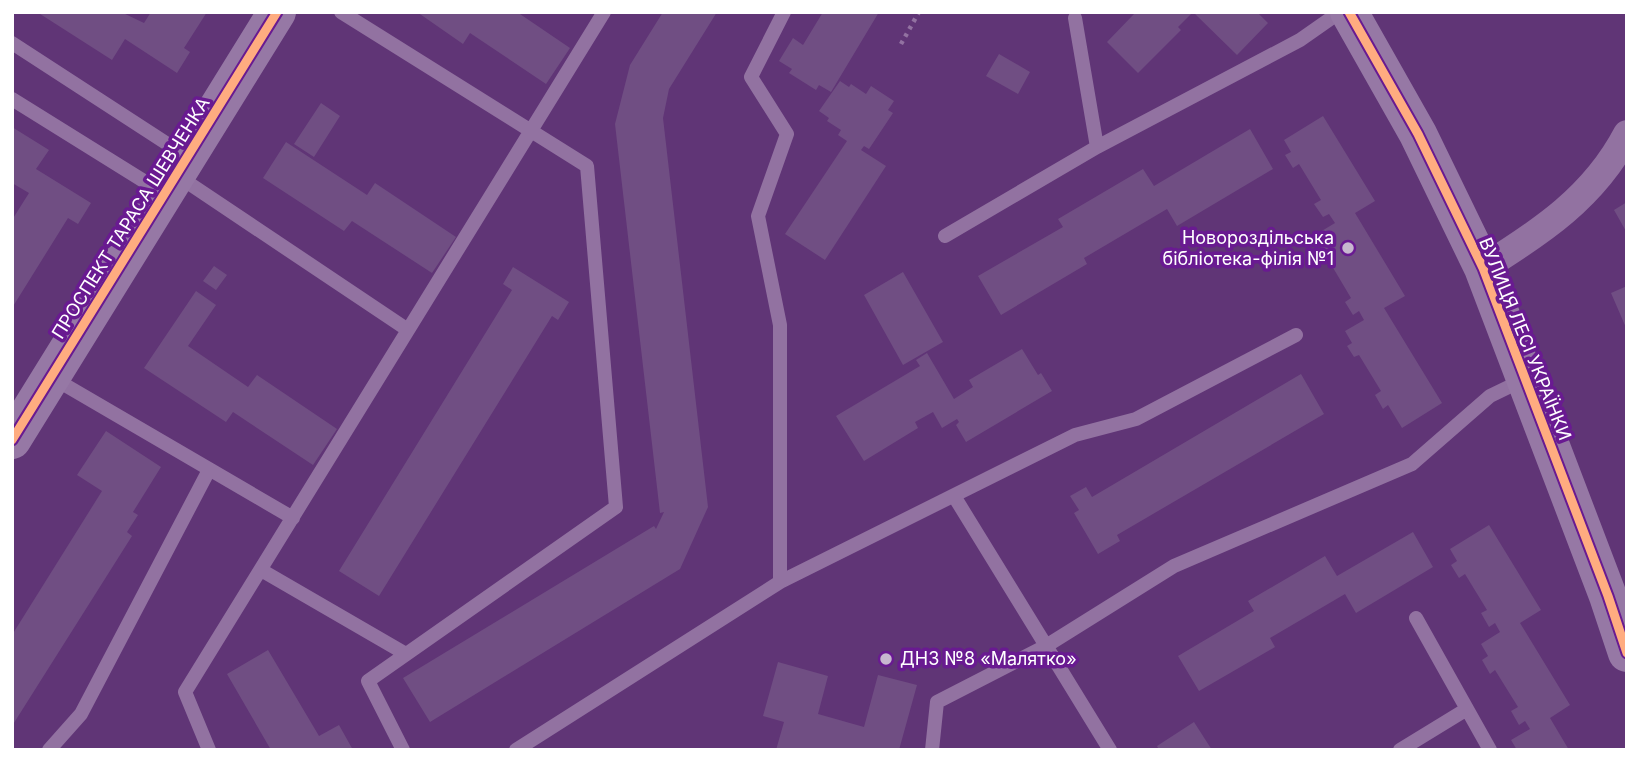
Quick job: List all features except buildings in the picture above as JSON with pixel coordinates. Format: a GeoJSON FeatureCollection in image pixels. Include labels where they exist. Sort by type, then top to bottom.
{"type":"FeatureCollection","features":[{"type":"Feature","properties":{"kind":"street","name":"ПРОСПЕКТ ТАРАСА ШЕВЧЕНКА"},"geometry":{"type":"LineString","coordinates":[[12,440],[277,12]]}},
{"type":"Feature","properties":{"kind":"street","name":"ВУЛИЦЯ ЛЕСІ УКРАЇНКИ"},"geometry":{"type":"LineString","coordinates":[[1349,12],[1418,134],[1483,268],[1526,379],[1620,590],[1627,653]]}},
{"type":"Feature","properties":{"kind":"street"},"geometry":{"type":"LineString","coordinates":[[1483,268],[1544,230],[1580,198],[1617,153],[1627,135]]}},
{"type":"Feature","properties":{"kind":"lane"},"geometry":{"type":"LineString","coordinates":[[341,12],[587,166],[616,507],[368,681],[403,750]]}},
{"type":"Feature","properties":{"kind":"lane"},"geometry":{"type":"LineString","coordinates":[[209,750],[185,692],[604,12]]}},
{"type":"Feature","properties":{"kind":"lane"},"geometry":{"type":"LineString","coordinates":[[780,582],[780,325],[758,216],[788,134],[751,77],[784,12]]}},
{"type":"Feature","properties":{"kind":"lane"},"geometry":{"type":"LineString","coordinates":[[945,236],[1097,147],[1300,40],[1340,12]]}},
{"type":"Feature","properties":{"kind":"lane"},"geometry":{"type":"LineString","coordinates":[[1075,18],[1097,147]]}},
{"type":"Feature","properties":{"kind":"lane"},"geometry":{"type":"LineString","coordinates":[[12,43],[176,175],[408,330]]}},
{"type":"Feature","properties":{"kind":"lane"},"geometry":{"type":"LineString","coordinates":[[12,99],[176,175]]}},
{"type":"Feature","properties":{"kind":"lane"},"geometry":{"type":"LineString","coordinates":[[516,750],[780,582],[1075,435],[1136,419],[1296,335]]}},
{"type":"Feature","properties":{"kind":"lane"},"geometry":{"type":"LineString","coordinates":[[51,378],[293,518]]}},
{"type":"Feature","properties":{"kind":"lane"},"geometry":{"type":"LineString","coordinates":[[932,750],[937,702],[1046,646],[1174,566],[1412,464],[1490,396],[1526,379]]}},
{"type":"Feature","properties":{"kind":"lane"},"geometry":{"type":"LineString","coordinates":[[49,750],[81,714],[209,470]]}},
{"type":"Feature","properties":{"kind":"lane"},"geometry":{"type":"LineString","coordinates":[[954,496],[1110,750]]}},
{"type":"Feature","properties":{"kind":"lane"},"geometry":{"type":"LineString","coordinates":[[261,570],[406,654]]}},
{"type":"Feature","properties":{"kind":"lane"},"geometry":{"type":"LineString","coordinates":[[1416,618],[1490,750]]}},
{"type":"Feature","properties":{"kind":"lane"},"geometry":{"type":"LineString","coordinates":[[1400,750],[1467,709]]}},
{"type":"Feature","properties":{"kind":"path"},"geometry":{"type":"LineString","coordinates":[[901,44],[919,12]]}},
{"type":"Feature","properties":{"kind":"cycle path"},"geometry":{"type":"LineString","coordinates":[[12,440],[277,12]]}},
{"type":"Feature","properties":{"kind":"cycle path"},"geometry":{"type":"LineString","coordinates":[[1349,12],[1418,134],[1483,268],[1608,596],[1627,653]]}},
{"type":"Feature","properties":{"kind":"place","name":"Новороздільська бібліотека-філія №1"},"geometry":{"type":"Point","coordinates":[1348,248]}},
{"type":"Feature","properties":{"kind":"place","name":"ДНЗ №8 «Малятко»"},"geometry":{"type":"Point","coordinates":[886,659]}}]}
